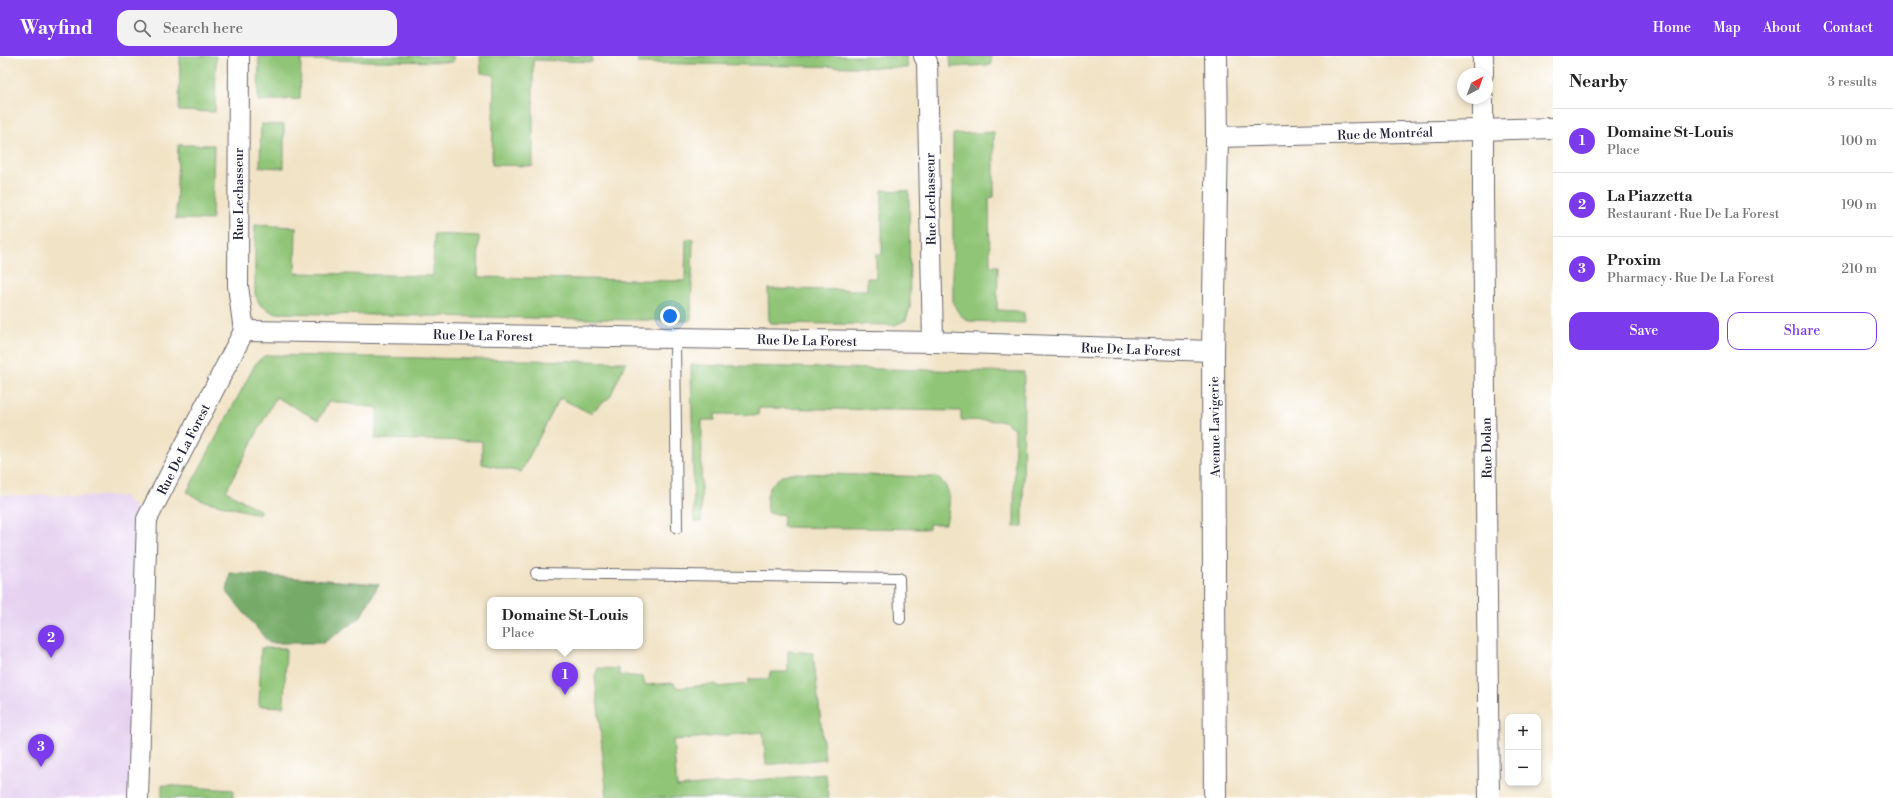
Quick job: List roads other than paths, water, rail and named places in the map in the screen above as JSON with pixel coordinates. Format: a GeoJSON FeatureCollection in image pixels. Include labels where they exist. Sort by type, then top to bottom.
{"type":"FeatureCollection","features":[{"type":"Feature","properties":{"kind":"street","name":"Rue Lechasseur"},"geometry":{"type":"LineString","coordinates":[[239,56],[238,286],[244,331]]}},
{"type":"Feature","properties":{"kind":"street","name":"Rue Lechasseur"},"geometry":{"type":"LineString","coordinates":[[924,56],[927,62],[933,342]]}},
{"type":"Feature","properties":{"kind":"street","name":"Avenue Lavigerie"},"geometry":{"type":"LineString","coordinates":[[1215,798],[1213,351],[1217,138],[1216,56]]}},
{"type":"Feature","properties":{"kind":"street"},"geometry":{"type":"LineString","coordinates":[[1483,56],[1483,68]]}},
{"type":"Feature","properties":{"kind":"street","name":"Rue Dolan"},"geometry":{"type":"LineString","coordinates":[[1483,104],[1490,798]]}},
{"type":"Feature","properties":{"kind":"street","name":"Rue de Montréal"},"geometry":{"type":"LineString","coordinates":[[1217,138],[1553,128]]}},
{"type":"Feature","properties":{"kind":"street","name":"Rue De La Forest"},"geometry":{"type":"LineString","coordinates":[[138,798],[147,519],[244,331],[933,342],[1213,351]]}},
{"type":"Feature","properties":{"kind":"lane"},"geometry":{"type":"LineString","coordinates":[[675,338],[677,528]]}},
{"type":"Feature","properties":{"kind":"lane"},"geometry":{"type":"LineString","coordinates":[[536,573],[899,578],[900,618]]}},
{"type":"Feature","properties":{"kind":"place","name":"La Piazzetta"},"geometry":{"type":"Point","coordinates":[51,658]}},
{"type":"Feature","properties":{"kind":"place","name":"Domaine St-Louis"},"geometry":{"type":"Point","coordinates":[565,695]}},
{"type":"Feature","properties":{"kind":"place","name":"Proxim"},"geometry":{"type":"Point","coordinates":[41,767]}}]}
